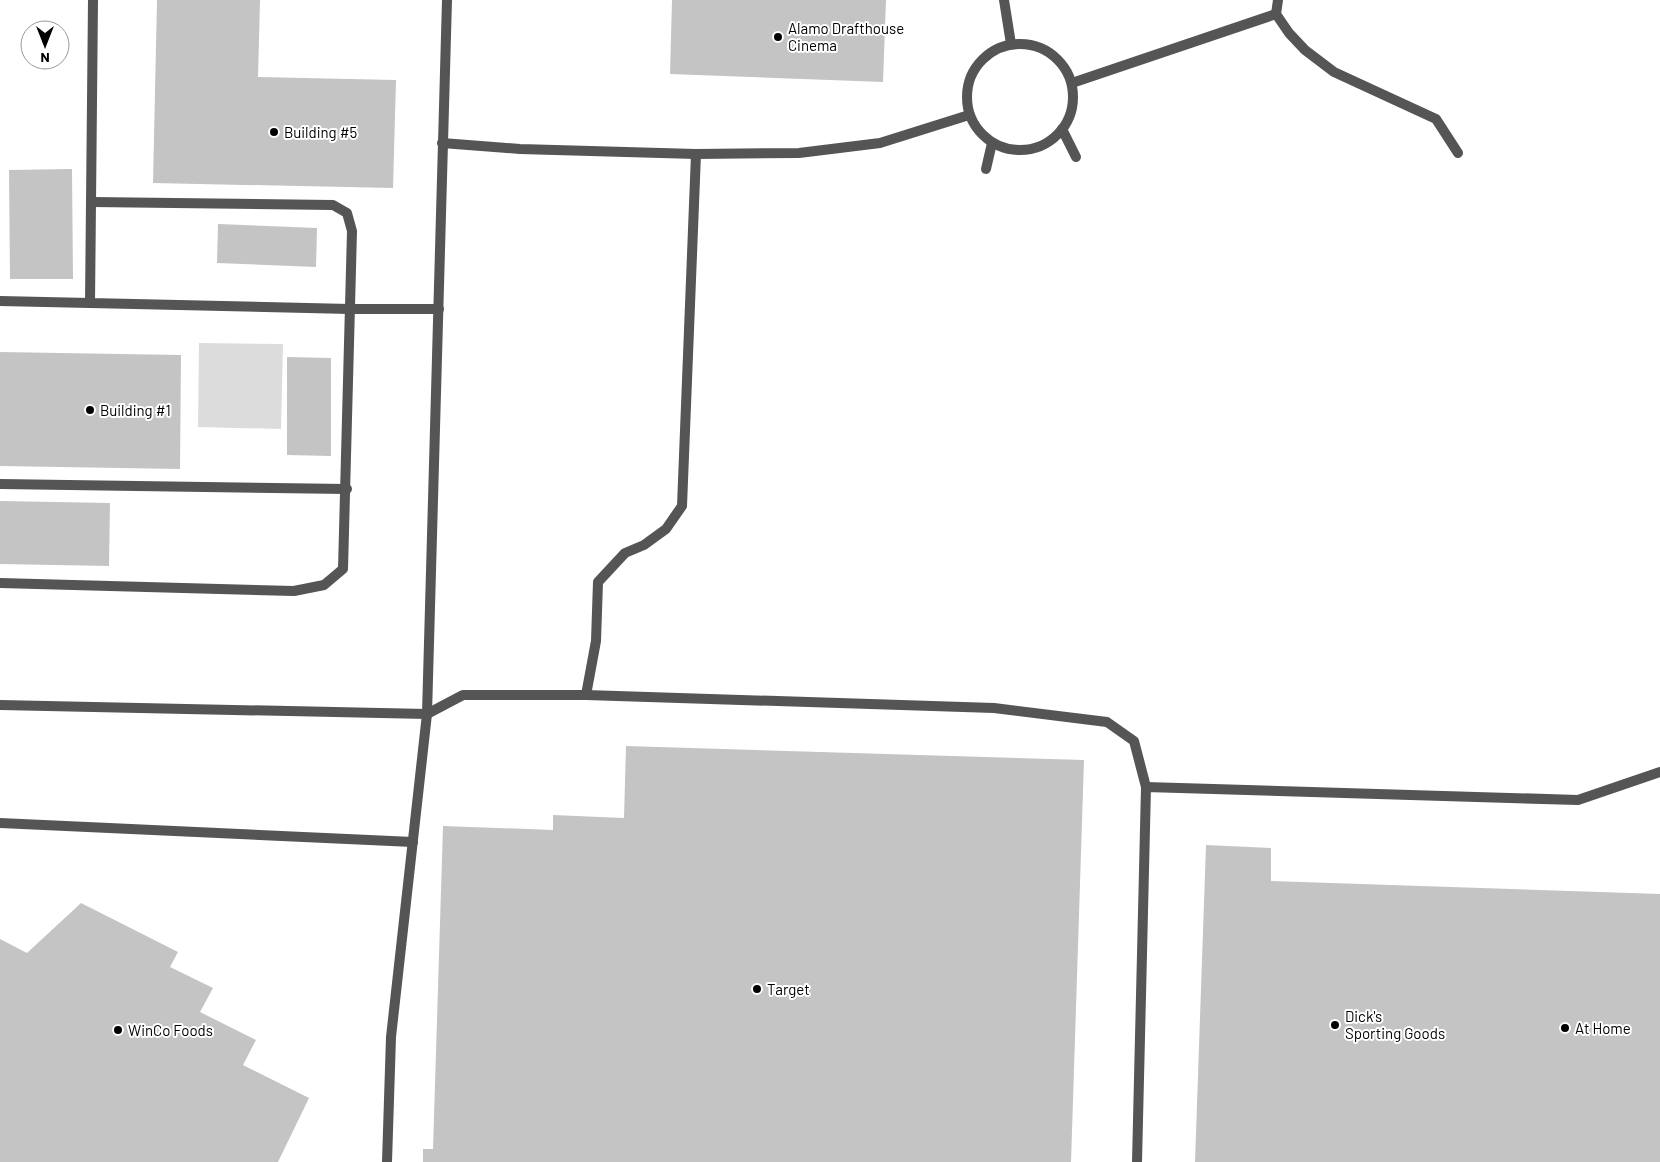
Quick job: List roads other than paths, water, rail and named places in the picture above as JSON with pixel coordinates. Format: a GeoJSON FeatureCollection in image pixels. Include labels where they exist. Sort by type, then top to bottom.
{"type":"FeatureCollection","features":[{"type":"Feature","properties":{"kind":"street"},"geometry":{"type":"LineString","coordinates":[[90,302],[93,0]]}},
{"type":"Feature","properties":{"kind":"street"},"geometry":{"type":"LineString","coordinates":[[387,1162],[391,1037],[427,714],[447,0]]}},
{"type":"Feature","properties":{"kind":"street"},"geometry":{"type":"LineString","coordinates":[[1004,0],[1011,44]]}},
{"type":"Feature","properties":{"kind":"street"},"geometry":{"type":"LineString","coordinates":[[1278,0],[1276,14],[1289,33],[1305,50],[1334,72],[1436,119],[1458,153]]}},
{"type":"Feature","properties":{"kind":"street"},"geometry":{"type":"LineString","coordinates":[[1072,83],[1276,14]]}},
{"type":"Feature","properties":{"kind":"street"},"geometry":{"type":"LineString","coordinates":[[1011,44],[1028,44],[1043,49],[1056,57],[1072,83],[1073,100],[1069,118],[1062,129],[1044,145],[1027,150],[1009,150],[992,143],[978,131],[969,115],[966,92],[974,69],[984,57],[997,48],[1011,44]]}},
{"type":"Feature","properties":{"kind":"street"},"geometry":{"type":"LineString","coordinates":[[442,143],[520,149],[696,154],[799,153],[880,143],[969,115]]}},
{"type":"Feature","properties":{"kind":"street"},"geometry":{"type":"LineString","coordinates":[[1062,129],[1076,157]]}},
{"type":"Feature","properties":{"kind":"street"},"geometry":{"type":"LineString","coordinates":[[986,169],[992,143]]}},
{"type":"Feature","properties":{"kind":"street"},"geometry":{"type":"LineString","coordinates":[[586,695],[596,641],[598,582],[625,553],[644,545],[666,529],[682,506],[696,154]]}},
{"type":"Feature","properties":{"kind":"street"},"geometry":{"type":"LineString","coordinates":[[0,583],[294,591],[324,585],[343,569],[352,230],[346,213],[333,205],[92,202]]}},
{"type":"Feature","properties":{"kind":"street"},"geometry":{"type":"LineString","coordinates":[[0,301],[350,310],[439,309]]}},
{"type":"Feature","properties":{"kind":"street"},"geometry":{"type":"LineString","coordinates":[[0,484],[346,489]]}},
{"type":"Feature","properties":{"kind":"street"},"geometry":{"type":"LineString","coordinates":[[0,705],[427,714],[463,695],[586,695],[994,708],[1107,722],[1134,741],[1146,788],[1137,1162]]}},
{"type":"Feature","properties":{"kind":"street"},"geometry":{"type":"LineString","coordinates":[[1146,788],[1578,800],[1660,772]]}},
{"type":"Feature","properties":{"kind":"street"},"geometry":{"type":"LineString","coordinates":[[0,823],[413,842]]}},
{"type":"Feature","properties":{"kind":"place","name":"Alamo Drafthouse Cinema"},"geometry":{"type":"Point","coordinates":[778,37]}},
{"type":"Feature","properties":{"kind":"place","name":"Building #5"},"geometry":{"type":"Point","coordinates":[274,132]}},
{"type":"Feature","properties":{"kind":"place","name":"Building #1"},"geometry":{"type":"Point","coordinates":[90,410]}},
{"type":"Feature","properties":{"kind":"place","name":"Target"},"geometry":{"type":"Point","coordinates":[757,989]}},
{"type":"Feature","properties":{"kind":"place","name":"Dick's Sporting Goods"},"geometry":{"type":"Point","coordinates":[1335,1025]}},
{"type":"Feature","properties":{"kind":"place","name":"At Home"},"geometry":{"type":"Point","coordinates":[1565,1028]}},
{"type":"Feature","properties":{"kind":"place","name":"WinCo Foods"},"geometry":{"type":"Point","coordinates":[118,1030]}}]}
